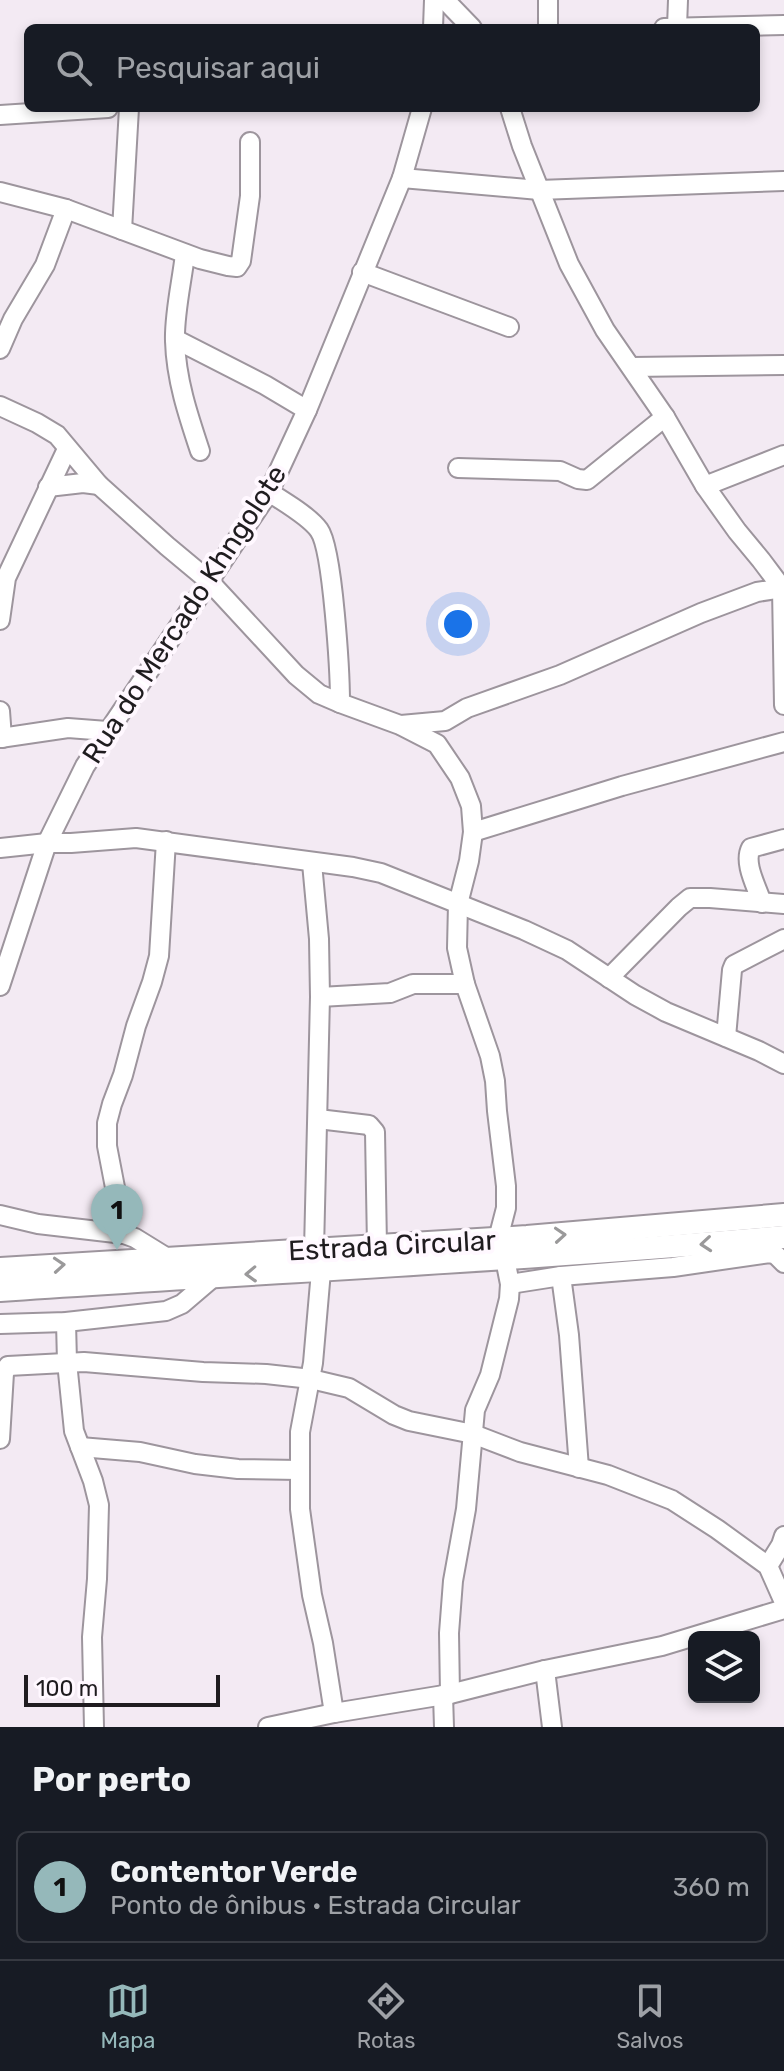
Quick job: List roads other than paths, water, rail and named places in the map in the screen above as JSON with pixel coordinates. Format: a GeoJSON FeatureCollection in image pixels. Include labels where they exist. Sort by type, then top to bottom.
{"type":"FeatureCollection","features":[{"type":"Feature","properties":{"kind":"main road","name":"Estrada Circular"},"geometry":{"type":"LineString","coordinates":[[0,1290],[321,1271],[502,1249],[527,1237],[784,1215]]}},
{"type":"Feature","properties":{"kind":"main road","name":"Estrada Circular"},"geometry":{"type":"LineString","coordinates":[[0,1269],[377,1246],[502,1249],[784,1237]]}},
{"type":"Feature","properties":{"kind":"street"},"geometry":{"type":"LineString","coordinates":[[433,24],[434,0]]}},
{"type":"Feature","properties":{"kind":"street"},"geometry":{"type":"LineString","coordinates":[[445,0],[468,24]]}},
{"type":"Feature","properties":{"kind":"street"},"geometry":{"type":"LineString","coordinates":[[548,0],[548,24]]}},
{"type":"Feature","properties":{"kind":"street"},"geometry":{"type":"LineString","coordinates":[[671,24],[678,0]]}},
{"type":"Feature","properties":{"kind":"street"},"geometry":{"type":"LineString","coordinates":[[760,25],[784,25]]}},
{"type":"Feature","properties":{"kind":"street"},"geometry":{"type":"LineString","coordinates":[[0,115],[46,112]]}},
{"type":"Feature","properties":{"kind":"street"},"geometry":{"type":"LineString","coordinates":[[122,230],[129,112]]}},
{"type":"Feature","properties":{"kind":"street","name":"Rua do Mercado Khngolote"},"geometry":{"type":"LineString","coordinates":[[0,986],[47,843],[85,766],[269,492],[307,410],[402,178],[421,112]]}},
{"type":"Feature","properties":{"kind":"street"},"geometry":{"type":"LineString","coordinates":[[511,112],[569,264],[605,330],[665,417],[705,486],[783,588],[784,705]]}},
{"type":"Feature","properties":{"kind":"street"},"geometry":{"type":"LineString","coordinates":[[1,197],[66,209],[185,254],[237,267],[241,261],[250,196],[250,142]]}},
{"type":"Feature","properties":{"kind":"street"},"geometry":{"type":"LineString","coordinates":[[402,178],[539,190],[784,181]]}},
{"type":"Feature","properties":{"kind":"street"},"geometry":{"type":"LineString","coordinates":[[0,349],[13,319],[45,265],[66,209]]}},
{"type":"Feature","properties":{"kind":"street"},"geometry":{"type":"LineString","coordinates":[[185,254],[175,339],[181,388],[200,451]]}},
{"type":"Feature","properties":{"kind":"street"},"geometry":{"type":"LineString","coordinates":[[362,272],[509,327]]}},
{"type":"Feature","properties":{"kind":"street"},"geometry":{"type":"LineString","coordinates":[[175,339],[307,410]]}},
{"type":"Feature","properties":{"kind":"street"},"geometry":{"type":"LineString","coordinates":[[632,367],[784,365]]}},
{"type":"Feature","properties":{"kind":"street"},"geometry":{"type":"LineString","coordinates":[[0,406],[57,435],[99,485],[209,581],[296,675],[319,694],[400,725],[437,744],[460,778],[471,806],[473,832],[458,904],[457,948],[495,1081],[505,1167],[506,1208],[502,1249],[510,1284],[490,1375],[475,1410],[466,1509],[451,1606],[444,1727]]}},
{"type":"Feature","properties":{"kind":"street"},"geometry":{"type":"LineString","coordinates":[[458,468],[560,471],[587,480],[665,417]]}},
{"type":"Feature","properties":{"kind":"street"},"geometry":{"type":"LineString","coordinates":[[0,620],[3,579],[67,449]]}},
{"type":"Feature","properties":{"kind":"street"},"geometry":{"type":"LineString","coordinates":[[705,486],[784,455]]}},
{"type":"Feature","properties":{"kind":"street"},"geometry":{"type":"LineString","coordinates":[[48,487],[83,483],[99,485]]}},
{"type":"Feature","properties":{"kind":"street"},"geometry":{"type":"LineString","coordinates":[[269,492],[321,531],[332,589],[340,703]]}},
{"type":"Feature","properties":{"kind":"street"},"geometry":{"type":"LineString","coordinates":[[400,725],[445,721],[497,695],[560,675],[701,613],[757,592],[783,588]]}},
{"type":"Feature","properties":{"kind":"street"},"geometry":{"type":"LineString","coordinates":[[0,711],[1,738],[68,728],[107,731]]}},
{"type":"Feature","properties":{"kind":"street"},"geometry":{"type":"LineString","coordinates":[[437,744],[445,721]]}},
{"type":"Feature","properties":{"kind":"street"},"geometry":{"type":"LineString","coordinates":[[473,832],[622,786],[784,742]]}},
{"type":"Feature","properties":{"kind":"street"},"geometry":{"type":"LineString","coordinates":[[0,848],[136,838],[381,873],[567,950],[666,1012],[784,1064]]}},
{"type":"Feature","properties":{"kind":"street"},"geometry":{"type":"LineString","coordinates":[[762,903],[748,852],[751,848],[784,839]]}},
{"type":"Feature","properties":{"kind":"street"},"geometry":{"type":"LineString","coordinates":[[124,1234],[107,1146],[107,1123],[159,956],[166,841]]}},
{"type":"Feature","properties":{"kind":"street"},"geometry":{"type":"LineString","coordinates":[[312,863],[319,939],[320,997],[314,1250]]}},
{"type":"Feature","properties":{"kind":"street"},"geometry":{"type":"LineString","coordinates":[[609,978],[690,898],[784,904]]}},
{"type":"Feature","properties":{"kind":"street"},"geometry":{"type":"LineString","coordinates":[[726,1037],[734,965],[784,939]]}},
{"type":"Feature","properties":{"kind":"street"},"geometry":{"type":"LineString","coordinates":[[320,997],[390,993],[413,984],[465,984]]}},
{"type":"Feature","properties":{"kind":"street"},"geometry":{"type":"LineString","coordinates":[[318,1119],[369,1125],[375,1132],[377,1246]]}},
{"type":"Feature","properties":{"kind":"street"},"geometry":{"type":"LineString","coordinates":[[506,1208],[527,1237]]}},
{"type":"Feature","properties":{"kind":"street"},"geometry":{"type":"LineString","coordinates":[[0,1215],[38,1224],[124,1234],[169,1259]]}},
{"type":"Feature","properties":{"kind":"street"},"geometry":{"type":"LineString","coordinates":[[510,1284],[561,1276],[673,1267],[770,1253],[784,1263]]}},
{"type":"Feature","properties":{"kind":"street"},"geometry":{"type":"LineString","coordinates":[[321,1271],[311,1379],[300,1432],[300,1509],[334,1713]]}},
{"type":"Feature","properties":{"kind":"street"},"geometry":{"type":"LineString","coordinates":[[0,1324],[66,1322],[166,1311],[182,1304],[216,1275]]}},
{"type":"Feature","properties":{"kind":"street"},"geometry":{"type":"LineString","coordinates":[[561,1276],[579,1468]]}},
{"type":"Feature","properties":{"kind":"street"},"geometry":{"type":"LineString","coordinates":[[66,1322],[74,1431],[99,1505],[92,1637],[94,1727]]}},
{"type":"Feature","properties":{"kind":"street"},"geometry":{"type":"LineString","coordinates":[[0,1439],[4,1373],[8,1366],[84,1362],[311,1379],[349,1388],[409,1421],[473,1434],[520,1452],[608,1475],[672,1500],[768,1566],[784,1602]]}},
{"type":"Feature","properties":{"kind":"street"},"geometry":{"type":"LineString","coordinates":[[80,1447],[140,1452],[195,1464],[238,1469],[299,1470]]}},
{"type":"Feature","properties":{"kind":"street"},"geometry":{"type":"LineString","coordinates":[[768,1566],[784,1536]]}},
{"type":"Feature","properties":{"kind":"street"},"geometry":{"type":"LineString","coordinates":[[268,1727],[446,1695],[545,1670],[662,1646],[784,1609]]}},
{"type":"Feature","properties":{"kind":"street"},"geometry":{"type":"LineString","coordinates":[[545,1670],[552,1727]]}},
{"type":"Feature","properties":{"kind":"place","name":"Contentor Verde"},"geometry":{"type":"Point","coordinates":[117,1250]}}]}
